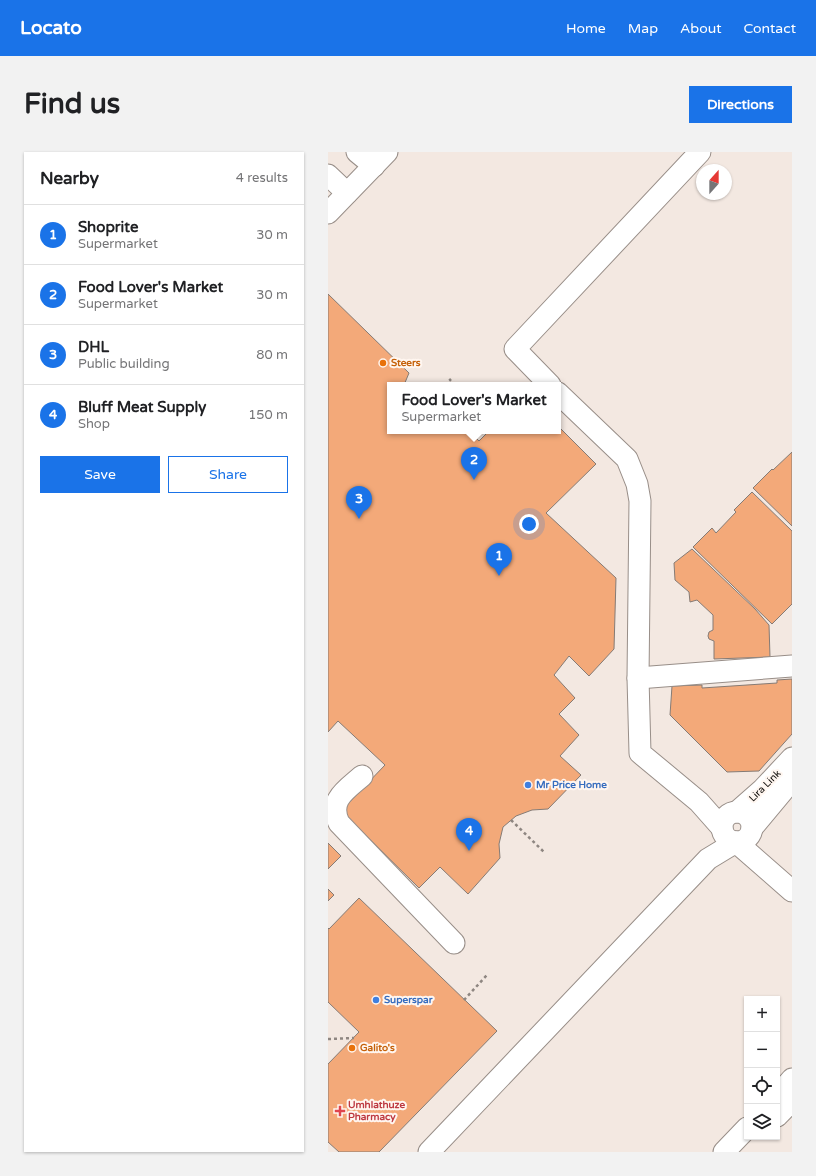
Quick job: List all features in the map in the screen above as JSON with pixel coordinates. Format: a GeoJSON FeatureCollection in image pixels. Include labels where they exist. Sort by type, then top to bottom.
{"type":"FeatureCollection","features":[{"type":"Feature","properties":{"kind":"street"},"geometry":{"type":"LineString","coordinates":[[328,213],[380,159],[357,152]]}},
{"type":"Feature","properties":{"kind":"street"},"geometry":{"type":"LineString","coordinates":[[547,382],[516,349],[700,152]]}},
{"type":"Feature","properties":{"kind":"street"},"geometry":{"type":"LineString","coordinates":[[328,175],[347,193]]}},
{"type":"Feature","properties":{"kind":"street"},"geometry":{"type":"LineString","coordinates":[[561,395],[627,460],[637,484],[640,501],[638,678],[640,754],[699,802],[736,826],[771,872],[792,891]]}},
{"type":"Feature","properties":{"kind":"street"},"geometry":{"type":"LineString","coordinates":[[638,678],[792,666]]}},
{"type":"Feature","properties":{"kind":"street","name":"Lira Link"},"geometry":{"type":"LineString","coordinates":[[736,826],[762,790],[792,758]]}},
{"type":"Feature","properties":{"kind":"street"},"geometry":{"type":"LineString","coordinates":[[362,776],[340,795],[334,808],[335,816],[339,823],[454,944]]}},
{"type":"Feature","properties":{"kind":"street","name":"Lira Link"},"geometry":{"type":"LineString","coordinates":[[736,826],[792,780]]}},
{"type":"Feature","properties":{"kind":"street"},"geometry":{"type":"LineString","coordinates":[[429,1152],[708,858],[736,826]]}},
{"type":"Feature","properties":{"kind":"street"},"geometry":{"type":"LineString","coordinates":[[780,1093],[792,1079]]}},
{"type":"Feature","properties":{"kind":"street"},"geometry":{"type":"LineString","coordinates":[[780,1113],[792,1101]]}},
{"type":"Feature","properties":{"kind":"street"},"geometry":{"type":"LineString","coordinates":[[724,1152],[744,1131]]}},
{"type":"Feature","properties":{"kind":"street"},"geometry":{"type":"LineString","coordinates":[[741,1152],[753,1140]]}},
{"type":"Feature","properties":{"kind":"path"},"geometry":{"type":"LineString","coordinates":[[512,820],[544,852]]}},
{"type":"Feature","properties":{"kind":"path"},"geometry":{"type":"LineString","coordinates":[[464,1000],[487,975]]}},
{"type":"Feature","properties":{"kind":"path"},"geometry":{"type":"LineString","coordinates":[[328,1039],[354,1038]]}},
{"type":"Feature","properties":{"kind":"building"},"geometry":{"type":"Polygon","coordinates":[[[328,294],[409,373],[405,382],[387,382],[387,434],[472,434],[479,441],[486,434],[561,434],[561,429],[596,464],[546,513],[616,578],[614,649],[589,676],[569,656],[554,675],[575,698],[559,714],[579,735],[560,756],[581,775],[548,809],[532,810],[516,816],[503,827],[499,844],[500,858],[468,894],[440,867],[419,888],[341,811],[385,765],[338,721],[328,732],[328,294]]]}},
{"type":"Feature","properties":{"kind":"building"},"geometry":{"type":"Polygon","coordinates":[[[792,452],[792,526],[753,488],[792,452]]]}},
{"type":"Feature","properties":{"kind":"building"},"geometry":{"type":"Polygon","coordinates":[[[752,492],[792,531],[792,604],[772,624],[693,547],[712,528],[716,533],[736,512],[734,510],[752,492]]]}},
{"type":"Feature","properties":{"kind":"building"},"geometry":{"type":"Polygon","coordinates":[[[692,549],[755,609],[769,625],[770,657],[714,659],[714,641],[709,639],[708,636],[709,632],[713,630],[713,615],[697,600],[690,602],[689,592],[675,580],[674,563],[692,549]]]}},
{"type":"Feature","properties":{"kind":"building"},"geometry":{"type":"Polygon","coordinates":[[[792,679],[792,734],[759,771],[727,772],[670,715],[672,686],[702,685],[702,688],[777,683],[777,680],[792,679]]]}},
{"type":"Feature","properties":{"kind":"building"},"geometry":{"type":"Polygon","coordinates":[[[328,843],[341,856],[328,869],[328,843]]]}},
{"type":"Feature","properties":{"kind":"building"},"geometry":{"type":"Polygon","coordinates":[[[328,889],[334,895],[328,901],[328,889]]]}},
{"type":"Feature","properties":{"kind":"building"},"geometry":{"type":"Polygon","coordinates":[[[359,898],[497,1031],[379,1152],[339,1152],[328,1142],[328,1064],[359,1032],[328,1002],[328,928],[329,929],[359,898]]]}},
{"type":"Feature","properties":{"kind":"place","name":"Steers"},"geometry":{"type":"Point","coordinates":[383,363]}},
{"type":"Feature","properties":{"kind":"place","name":"Food Lover's Market"},"geometry":{"type":"Point","coordinates":[474,480]}},
{"type":"Feature","properties":{"kind":"place","name":"DHL"},"geometry":{"type":"Point","coordinates":[359,519]}},
{"type":"Feature","properties":{"kind":"place","name":"Shoprite"},"geometry":{"type":"Point","coordinates":[499,576]}},
{"type":"Feature","properties":{"kind":"place","name":"Mr Price Home"},"geometry":{"type":"Point","coordinates":[528,785]}},
{"type":"Feature","properties":{"kind":"place","name":"Bluff Meat Supply"},"geometry":{"type":"Point","coordinates":[469,851]}},
{"type":"Feature","properties":{"kind":"place","name":"Superspar"},"geometry":{"type":"Point","coordinates":[376,1000]}},
{"type":"Feature","properties":{"kind":"place","name":"Galito's"},"geometry":{"type":"Point","coordinates":[352,1048]}},
{"type":"Feature","properties":{"kind":"place","name":"Umhlathuze Pharmacy"},"geometry":{"type":"Point","coordinates":[340,1111]}}]}
